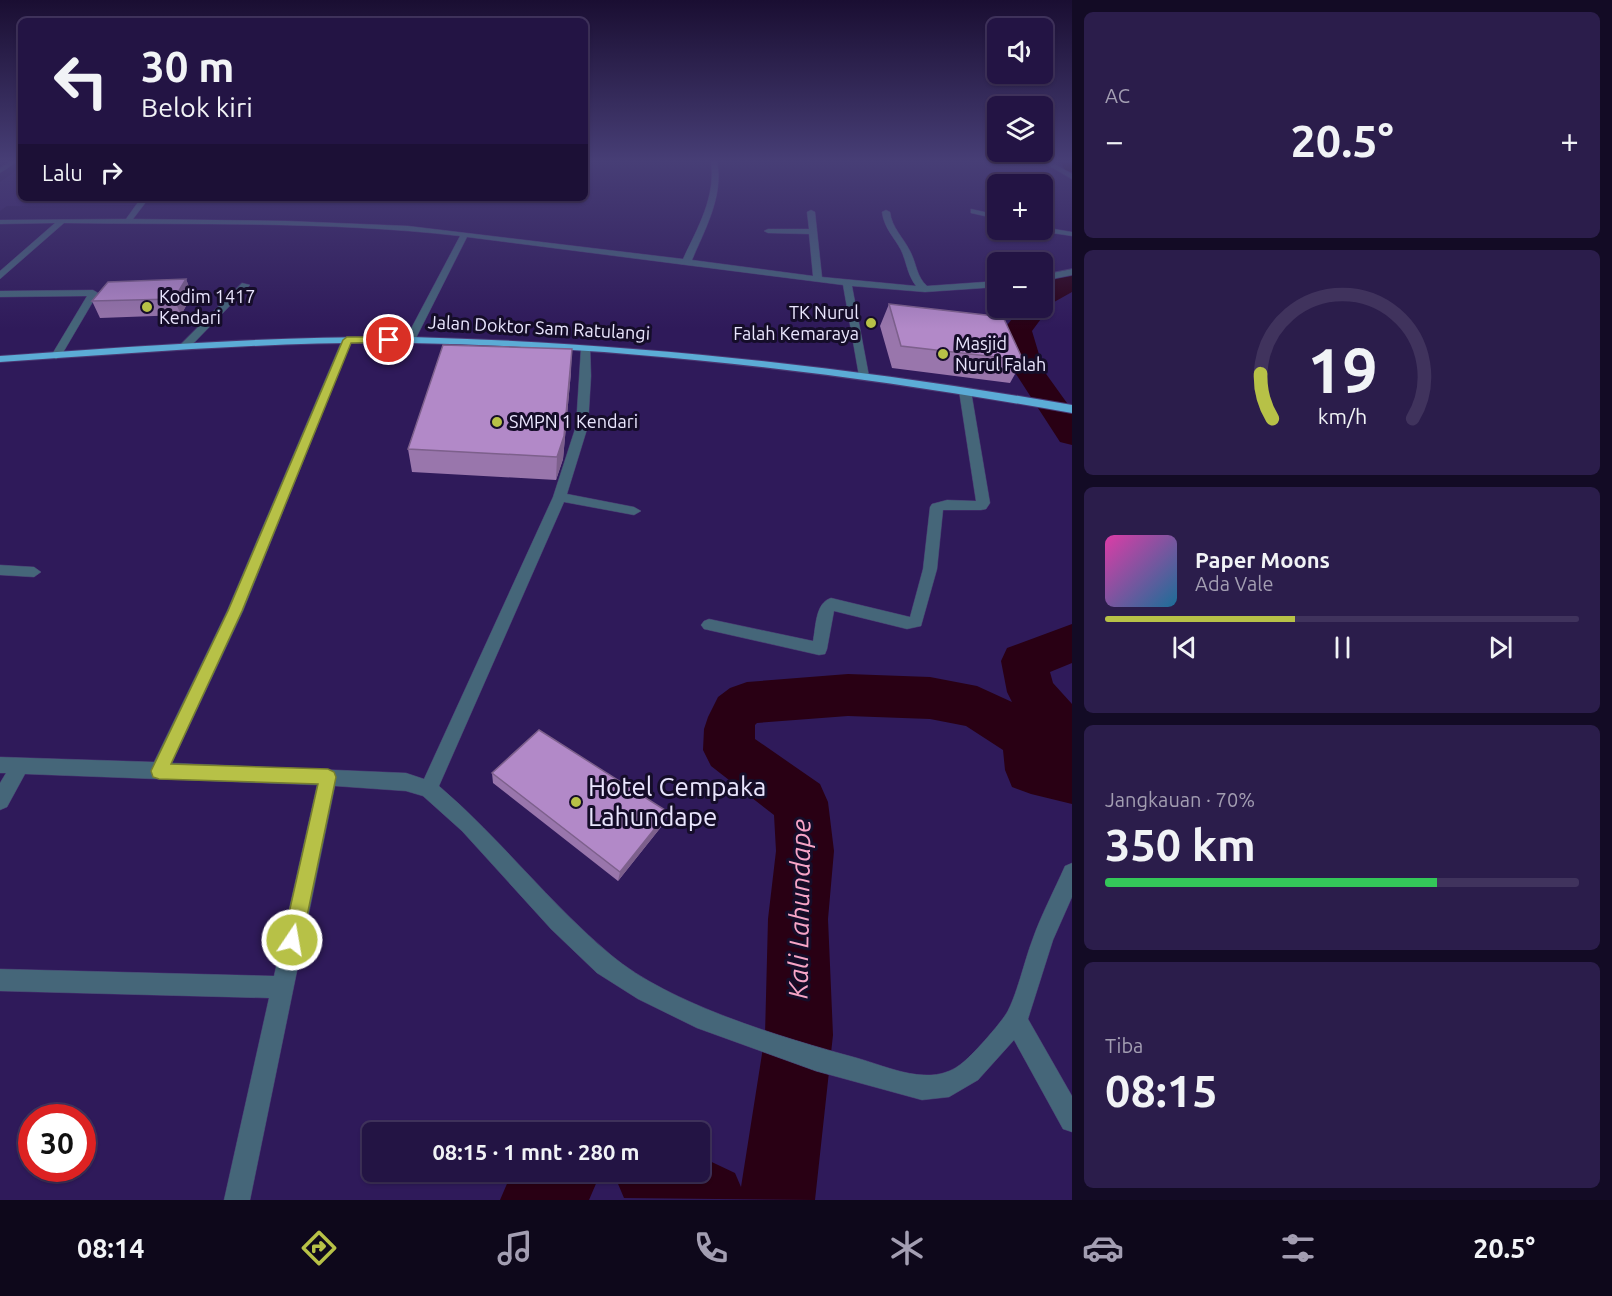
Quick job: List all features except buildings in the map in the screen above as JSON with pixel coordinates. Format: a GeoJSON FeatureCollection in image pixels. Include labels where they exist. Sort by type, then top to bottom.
{"type":"FeatureCollection","features":[{"type":"Feature","properties":{"kind":"highway","name":"Jalan Doktor Sam Ratulangi"},"geometry":{"type":"LineString","coordinates":[[0,359],[185,346],[347,340],[410,340],[586,348],[685,354],[864,376],[1072,409]]}},
{"type":"Feature","properties":{"kind":"street"},"geometry":{"type":"LineString","coordinates":[[686,263],[705,217]]}},
{"type":"Feature","properties":{"kind":"street"},"geometry":{"type":"LineString","coordinates":[[812,217],[818,280]]}},
{"type":"Feature","properties":{"kind":"street"},"geometry":{"type":"LineString","coordinates":[[887,217],[890,229],[906,252],[912,277],[925,288]]}},
{"type":"Feature","properties":{"kind":"street"},"geometry":{"type":"LineString","coordinates":[[0,276],[62,220]]}},
{"type":"Feature","properties":{"kind":"street"},"geometry":{"type":"LineString","coordinates":[[0,222],[129,220],[348,225],[465,234],[847,283],[925,288],[987,285]]}},
{"type":"Feature","properties":{"kind":"street"},"geometry":{"type":"LineString","coordinates":[[768,231],[814,231]]}},
{"type":"Feature","properties":{"kind":"street"},"geometry":{"type":"LineString","coordinates":[[1053,231],[1072,234]]}},
{"type":"Feature","properties":{"kind":"street"},"geometry":{"type":"LineString","coordinates":[[410,340],[465,234]]}},
{"type":"Feature","properties":{"kind":"street"},"geometry":{"type":"LineString","coordinates":[[1053,276],[1072,273]]}},
{"type":"Feature","properties":{"kind":"street"},"geometry":{"type":"LineString","coordinates":[[847,283],[864,376]]}},
{"type":"Feature","properties":{"kind":"street"},"geometry":{"type":"LineString","coordinates":[[185,346],[245,285]]}},
{"type":"Feature","properties":{"kind":"street"},"geometry":{"type":"LineString","coordinates":[[0,294],[93,293],[56,356]]}},
{"type":"Feature","properties":{"kind":"street"},"geometry":{"type":"LineString","coordinates":[[159,771],[235,611],[347,340]]}},
{"type":"Feature","properties":{"kind":"street"},"geometry":{"type":"LineString","coordinates":[[429,789],[560,497],[582,426],[586,348]]}},
{"type":"Feature","properties":{"kind":"street"},"geometry":{"type":"LineString","coordinates":[[708,626],[819,649],[827,608],[831,604],[907,622],[916,622],[930,569],[937,507],[947,504],[981,506],[983,503],[980,472],[965,391]]}},
{"type":"Feature","properties":{"kind":"street"},"geometry":{"type":"LineString","coordinates":[[560,497],[634,511]]}},
{"type":"Feature","properties":{"kind":"street"},"geometry":{"type":"LineString","coordinates":[[0,570],[34,572]]}},
{"type":"Feature","properties":{"kind":"street"},"geometry":{"type":"LineString","coordinates":[[0,765],[328,777],[406,782],[429,789],[469,824],[558,922],[605,965],[646,991],[697,1017],[816,1059],[922,1088],[949,1085],[970,1072],[1016,1020],[1044,939],[1072,873]]}},
{"type":"Feature","properties":{"kind":"street"},"geometry":{"type":"LineString","coordinates":[[0,801],[20,766]]}},
{"type":"Feature","properties":{"kind":"street"},"geometry":{"type":"LineString","coordinates":[[237,1200],[328,777]]}},
{"type":"Feature","properties":{"kind":"street"},"geometry":{"type":"LineString","coordinates":[[0,980],[282,987]]}},
{"type":"Feature","properties":{"kind":"street"},"geometry":{"type":"LineString","coordinates":[[1016,1020],[1072,1120]]}},
{"type":"Feature","properties":{"kind":"waterway","name":"Kali Lahundape"},"geometry":{"type":"LineString","coordinates":[[1053,292],[1065,285],[1072,284]]}},
{"type":"Feature","properties":{"kind":"waterway","name":"Kali Lahundape"},"geometry":{"type":"LineString","coordinates":[[1027,318],[1017,330],[1029,371],[1072,435]]}},
{"type":"Feature","properties":{"kind":"waterway","name":"Kali Lahundape"},"geometry":{"type":"LineString","coordinates":[[1072,642],[1047,654],[1024,661],[1031,692],[1072,740]]}},
{"type":"Feature","properties":{"kind":"waterway","name":"Kali Lahundape"},"geometry":{"type":"LineString","coordinates":[[777,1200],[799,1035],[798,919],[805,851],[801,802],[729,750],[730,723],[736,712],[747,703],[848,695],[930,698],[977,707],[1028,738],[1031,770],[1072,779]]}},
{"type":"Feature","properties":{"kind":"waterway","name":"Kali Lahundape"},"geometry":{"type":"LineString","coordinates":[[538,1200],[555,1182]]}},
{"type":"Feature","properties":{"kind":"waterway","name":"Kali Lahundape"},"geometry":{"type":"LineString","coordinates":[[671,1182],[708,1200]]}},
{"type":"Feature","properties":{"kind":"place","name":"Kodim 1417 Kendari"},"geometry":{"type":"Point","coordinates":[147,307]}},
{"type":"Feature","properties":{"kind":"place","name":"TK Nurul Falah Kemaraya"},"geometry":{"type":"Point","coordinates":[871,323]}},
{"type":"Feature","properties":{"kind":"place","name":"Masjid Nurul Falah"},"geometry":{"type":"Point","coordinates":[943,354]}},
{"type":"Feature","properties":{"kind":"place","name":"SMPN 1 Kendari"},"geometry":{"type":"Point","coordinates":[497,422]}},
{"type":"Feature","properties":{"kind":"place","name":"Hotel Cempaka Lahundape"},"geometry":{"type":"Point","coordinates":[576,802]}},
{"type":"Feature","properties":{"kind":"route"},"geometry":{"type":"LineString","coordinates":[[292,940],[328,777],[159,771],[235,611],[347,340],[389,340]]}}]}
